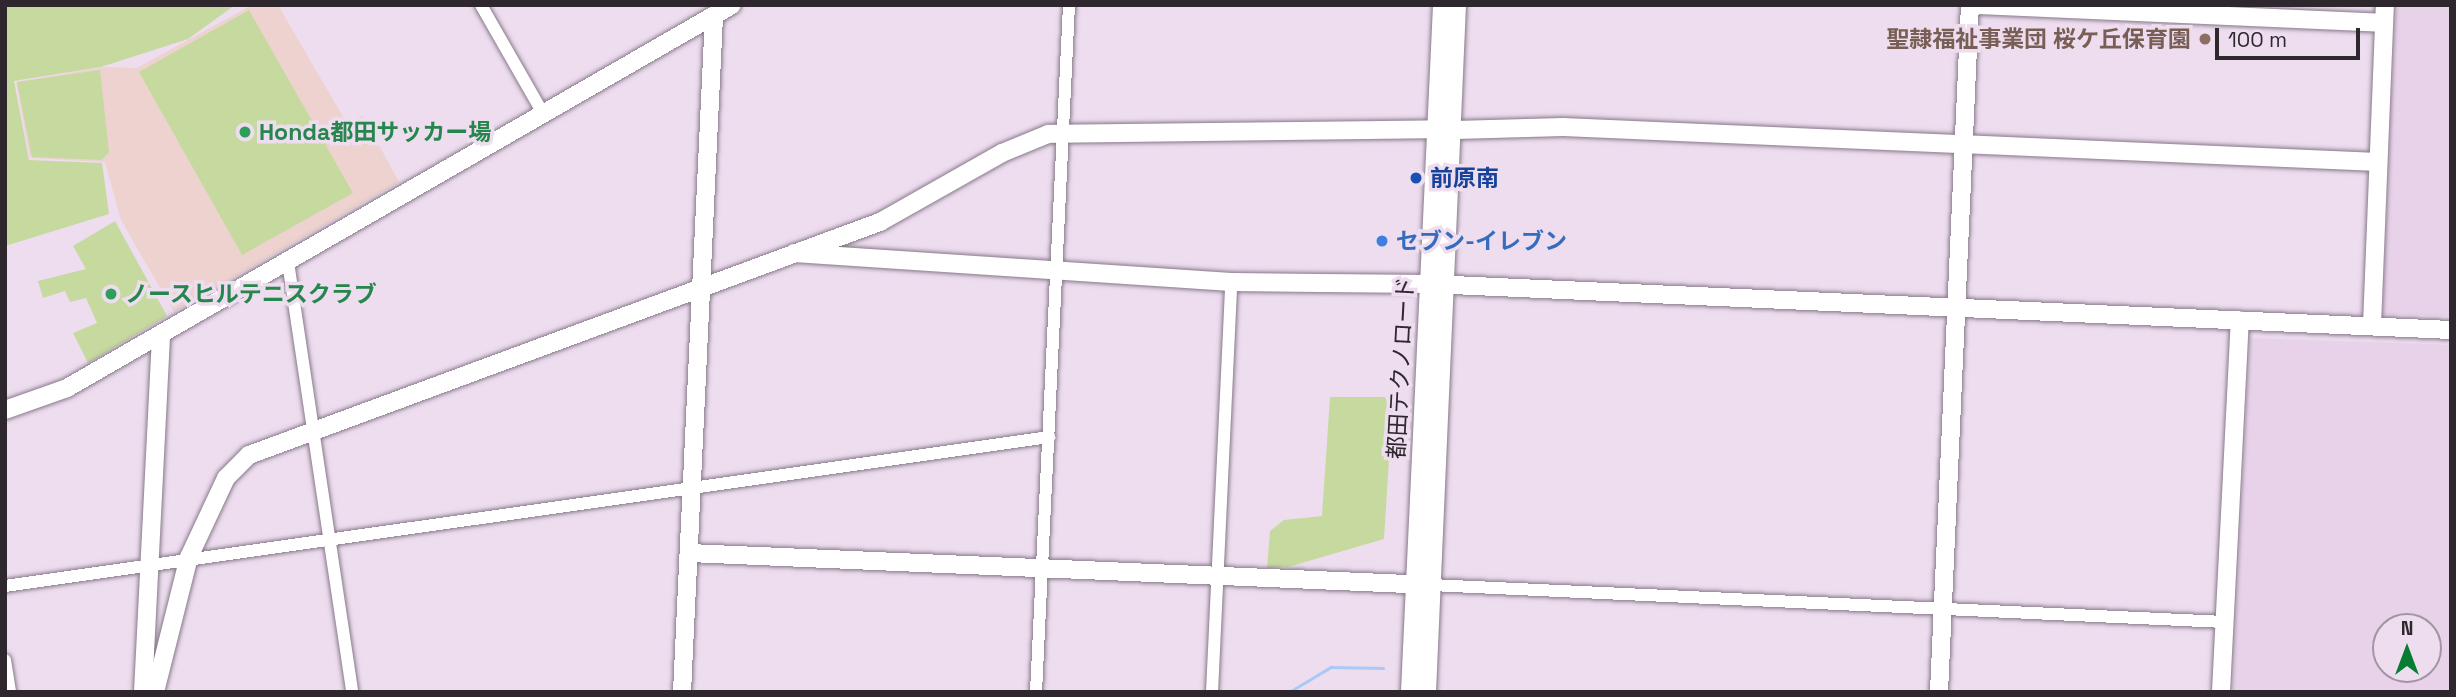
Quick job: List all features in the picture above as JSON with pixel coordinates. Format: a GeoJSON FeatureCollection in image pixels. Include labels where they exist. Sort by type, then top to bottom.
{"type":"FeatureCollection","features":[{"type":"Feature","properties":{"kind":"street"},"geometry":{"type":"LineString","coordinates":[[481,5],[544,115]]}},
{"type":"Feature","properties":{"kind":"street"},"geometry":{"type":"LineString","coordinates":[[5,410],[57,393],[732,5]]}},
{"type":"Feature","properties":{"kind":"street"},"geometry":{"type":"LineString","coordinates":[[1036,692],[1069,5]]}},
{"type":"Feature","properties":{"kind":"street","name":"都田テクノロード"},"geometry":{"type":"LineString","coordinates":[[1442,5],[1446,129]]}},
{"type":"Feature","properties":{"kind":"street","name":"都田テクノロード"},"geometry":{"type":"LineString","coordinates":[[1410,692],[1423,585],[1446,129],[1457,5]]}},
{"type":"Feature","properties":{"kind":"street"},"geometry":{"type":"LineString","coordinates":[[1939,692],[1970,5]]}},
{"type":"Feature","properties":{"kind":"street"},"geometry":{"type":"LineString","coordinates":[[1976,5],[2385,14],[2372,326]]}},
{"type":"Feature","properties":{"kind":"street"},"geometry":{"type":"LineString","coordinates":[[682,692],[714,16]]}},
{"type":"Feature","properties":{"kind":"street"},"geometry":{"type":"LineString","coordinates":[[155,692],[189,557],[226,478],[249,455],[701,285],[880,222],[1032,138],[1063,132],[1563,127],[2378,162]]}},
{"type":"Feature","properties":{"kind":"street"},"geometry":{"type":"LineString","coordinates":[[794,253],[1231,282],[1438,284],[2451,330]]}},
{"type":"Feature","properties":{"kind":"street"},"geometry":{"type":"LineString","coordinates":[[288,262],[315,429],[352,692]]}},
{"type":"Feature","properties":{"kind":"street"},"geometry":{"type":"LineString","coordinates":[[1212,692],[1231,282]]}},
{"type":"Feature","properties":{"kind":"street"},"geometry":{"type":"LineString","coordinates":[[2221,692],[2240,320]]}},
{"type":"Feature","properties":{"kind":"street"},"geometry":{"type":"LineString","coordinates":[[143,692],[161,335]]}},
{"type":"Feature","properties":{"kind":"street"},"geometry":{"type":"LineString","coordinates":[[5,586],[189,557],[1049,437]]}},
{"type":"Feature","properties":{"kind":"street"},"geometry":{"type":"LineString","coordinates":[[689,552],[1943,607],[2224,622]]}},
{"type":"Feature","properties":{"kind":"street","name":"都田テクノロード"},"geometry":{"type":"LineString","coordinates":[[1423,585],[1427,692]]}},
{"type":"Feature","properties":{"kind":"street"},"geometry":{"type":"LineString","coordinates":[[5,660],[10,692]]}},
{"type":"Feature","properties":{"kind":"shaded area"},"geometry":{"type":"Polygon","coordinates":[[[252,5],[278,5],[346,122],[363,116],[399,182],[174,312],[121,220],[105,162],[30,158],[16,82],[104,67],[137,68],[252,5]]]}},
{"type":"Feature","properties":{"kind":"shaded area"},"geometry":{"type":"Polygon","coordinates":[[[2396,5],[2451,5],[2451,316],[2383,314],[2396,5]]]}},
{"type":"Feature","properties":{"kind":"shaded area"},"geometry":{"type":"Polygon","coordinates":[[[2250,338],[2451,345],[2451,692],[2233,692],[2250,338]]]}},
{"type":"Feature","properties":{"kind":"green space"},"geometry":{"type":"Polygon","coordinates":[[[5,5],[235,5],[188,39],[101,67],[14,81],[29,160],[102,163],[109,214],[5,246],[5,5]]]}},
{"type":"Feature","properties":{"kind":"green space","name":"Honda都田サッカー場"},"geometry":{"type":"Polygon","coordinates":[[[249,10],[353,193],[242,255],[139,72],[249,10]]]}},
{"type":"Feature","properties":{"kind":"green space"},"geometry":{"type":"Polygon","coordinates":[[[100,70],[109,152],[102,160],[32,157],[17,82],[100,70]]]}},
{"type":"Feature","properties":{"kind":"green space","name":"ノースヒルテニスクラブ"},"geometry":{"type":"Polygon","coordinates":[[[115,221],[167,316],[88,363],[73,333],[97,323],[86,298],[70,302],[65,291],[43,298],[38,281],[86,269],[73,246],[115,221]]]}},
{"type":"Feature","properties":{"kind":"green space"},"geometry":{"type":"Polygon","coordinates":[[[1330,397],[1385,397],[1392,412],[1384,539],[1288,567],[1267,568],[1270,531],[1284,520],[1322,516],[1330,397]]]}},
{"type":"Feature","properties":{"kind":"waterway"},"geometry":{"type":"LineString","coordinates":[[1289,692],[1331,667],[1383,668]]}},
{"type":"Feature","properties":{"kind":"place","name":"聖隷福祉事業団 桜ケ丘保育園"},"geometry":{"type":"Point","coordinates":[2205,39]}},
{"type":"Feature","properties":{"kind":"place","name":"Honda都田サッカー場"},"geometry":{"type":"Point","coordinates":[245,132]}},
{"type":"Feature","properties":{"kind":"place","name":"前原南"},"geometry":{"type":"Point","coordinates":[1416,178]}},
{"type":"Feature","properties":{"kind":"place","name":"セブン-イレブン"},"geometry":{"type":"Point","coordinates":[1382,241]}},
{"type":"Feature","properties":{"kind":"place","name":"ノースヒルテニスクラブ"},"geometry":{"type":"Point","coordinates":[111,294]}}]}
